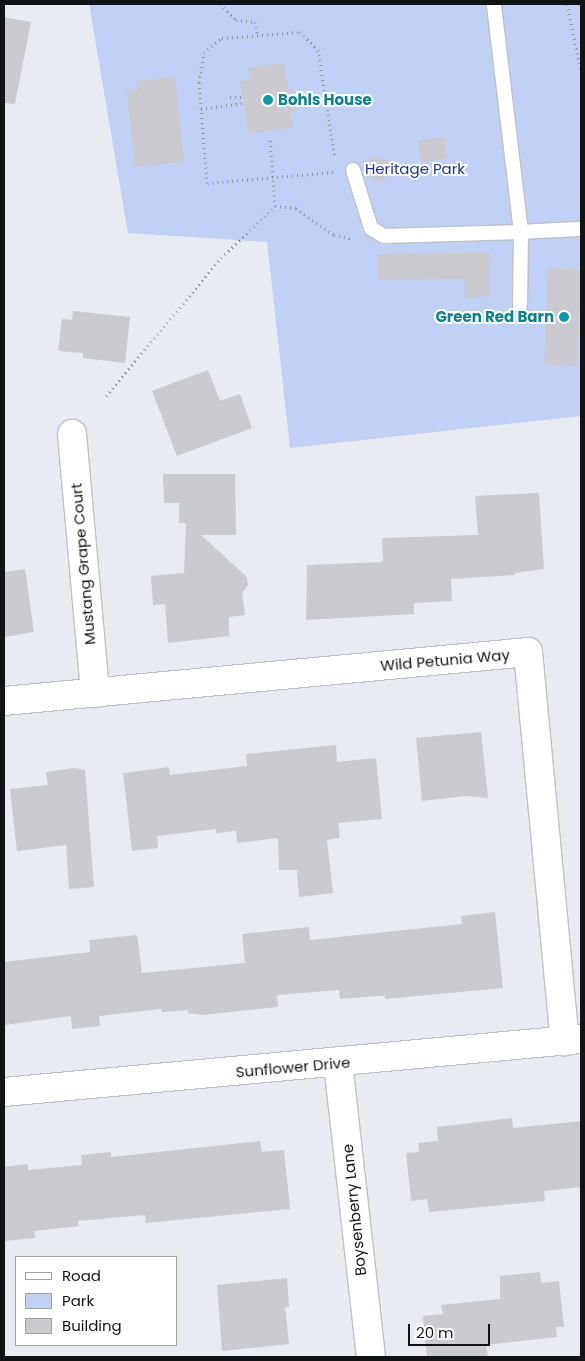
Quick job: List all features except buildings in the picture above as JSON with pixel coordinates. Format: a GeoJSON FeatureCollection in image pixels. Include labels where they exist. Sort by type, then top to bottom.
{"type":"FeatureCollection","features":[{"type":"Feature","properties":{"kind":"street","name":"Mustang Grape Court"},"geometry":{"type":"LineString","coordinates":[[72,434],[94,693]]}},
{"type":"Feature","properties":{"kind":"street","name":"Wild Petunia Way"},"geometry":{"type":"LineString","coordinates":[[4,701],[528,652],[573,1040]]}},
{"type":"Feature","properties":{"kind":"street","name":"Sunflower Drive"},"geometry":{"type":"LineString","coordinates":[[4,1092],[338,1063],[573,1040]]}},
{"type":"Feature","properties":{"kind":"street","name":"Boysenberry Lane"},"geometry":{"type":"LineString","coordinates":[[338,1063],[371,1357]]}},
{"type":"Feature","properties":{"kind":"lane"},"geometry":{"type":"LineString","coordinates":[[494,4],[521,232],[520,305]]}},
{"type":"Feature","properties":{"kind":"lane"},"geometry":{"type":"LineString","coordinates":[[353,170],[371,228],[384,236],[581,230]]}},
{"type":"Feature","properties":{"kind":"path"},"geometry":{"type":"LineString","coordinates":[[220,4],[236,20],[255,22],[258,35]]}},
{"type":"Feature","properties":{"kind":"path"},"geometry":{"type":"LineString","coordinates":[[568,4],[581,72]]}},
{"type":"Feature","properties":{"kind":"path"},"geometry":{"type":"LineString","coordinates":[[336,162],[318,50],[300,32],[222,38],[204,53],[199,82],[207,183],[337,172]]}},
{"type":"Feature","properties":{"kind":"path"},"geometry":{"type":"LineString","coordinates":[[230,97],[242,96]]}},
{"type":"Feature","properties":{"kind":"path"},"geometry":{"type":"LineString","coordinates":[[201,109],[242,103]]}},
{"type":"Feature","properties":{"kind":"path"},"geometry":{"type":"LineString","coordinates":[[106,396],[221,258],[275,206],[275,177],[270,138]]}},
{"type":"Feature","properties":{"kind":"path"},"geometry":{"type":"LineString","coordinates":[[275,206],[296,208],[314,223],[341,237],[384,236]]}},
{"type":"Feature","properties":{"kind":"green space","name":"Heritage Park"},"geometry":{"type":"Polygon","coordinates":[[[89,4],[581,4],[581,416],[290,448],[267,242],[128,233],[89,4]]]}},
{"type":"Feature","properties":{"kind":"place","name":"Bohls House"},"geometry":{"type":"Point","coordinates":[268,100]}},
{"type":"Feature","properties":{"kind":"place","name":"Green Red Barn"},"geometry":{"type":"Point","coordinates":[564,317]}}]}
